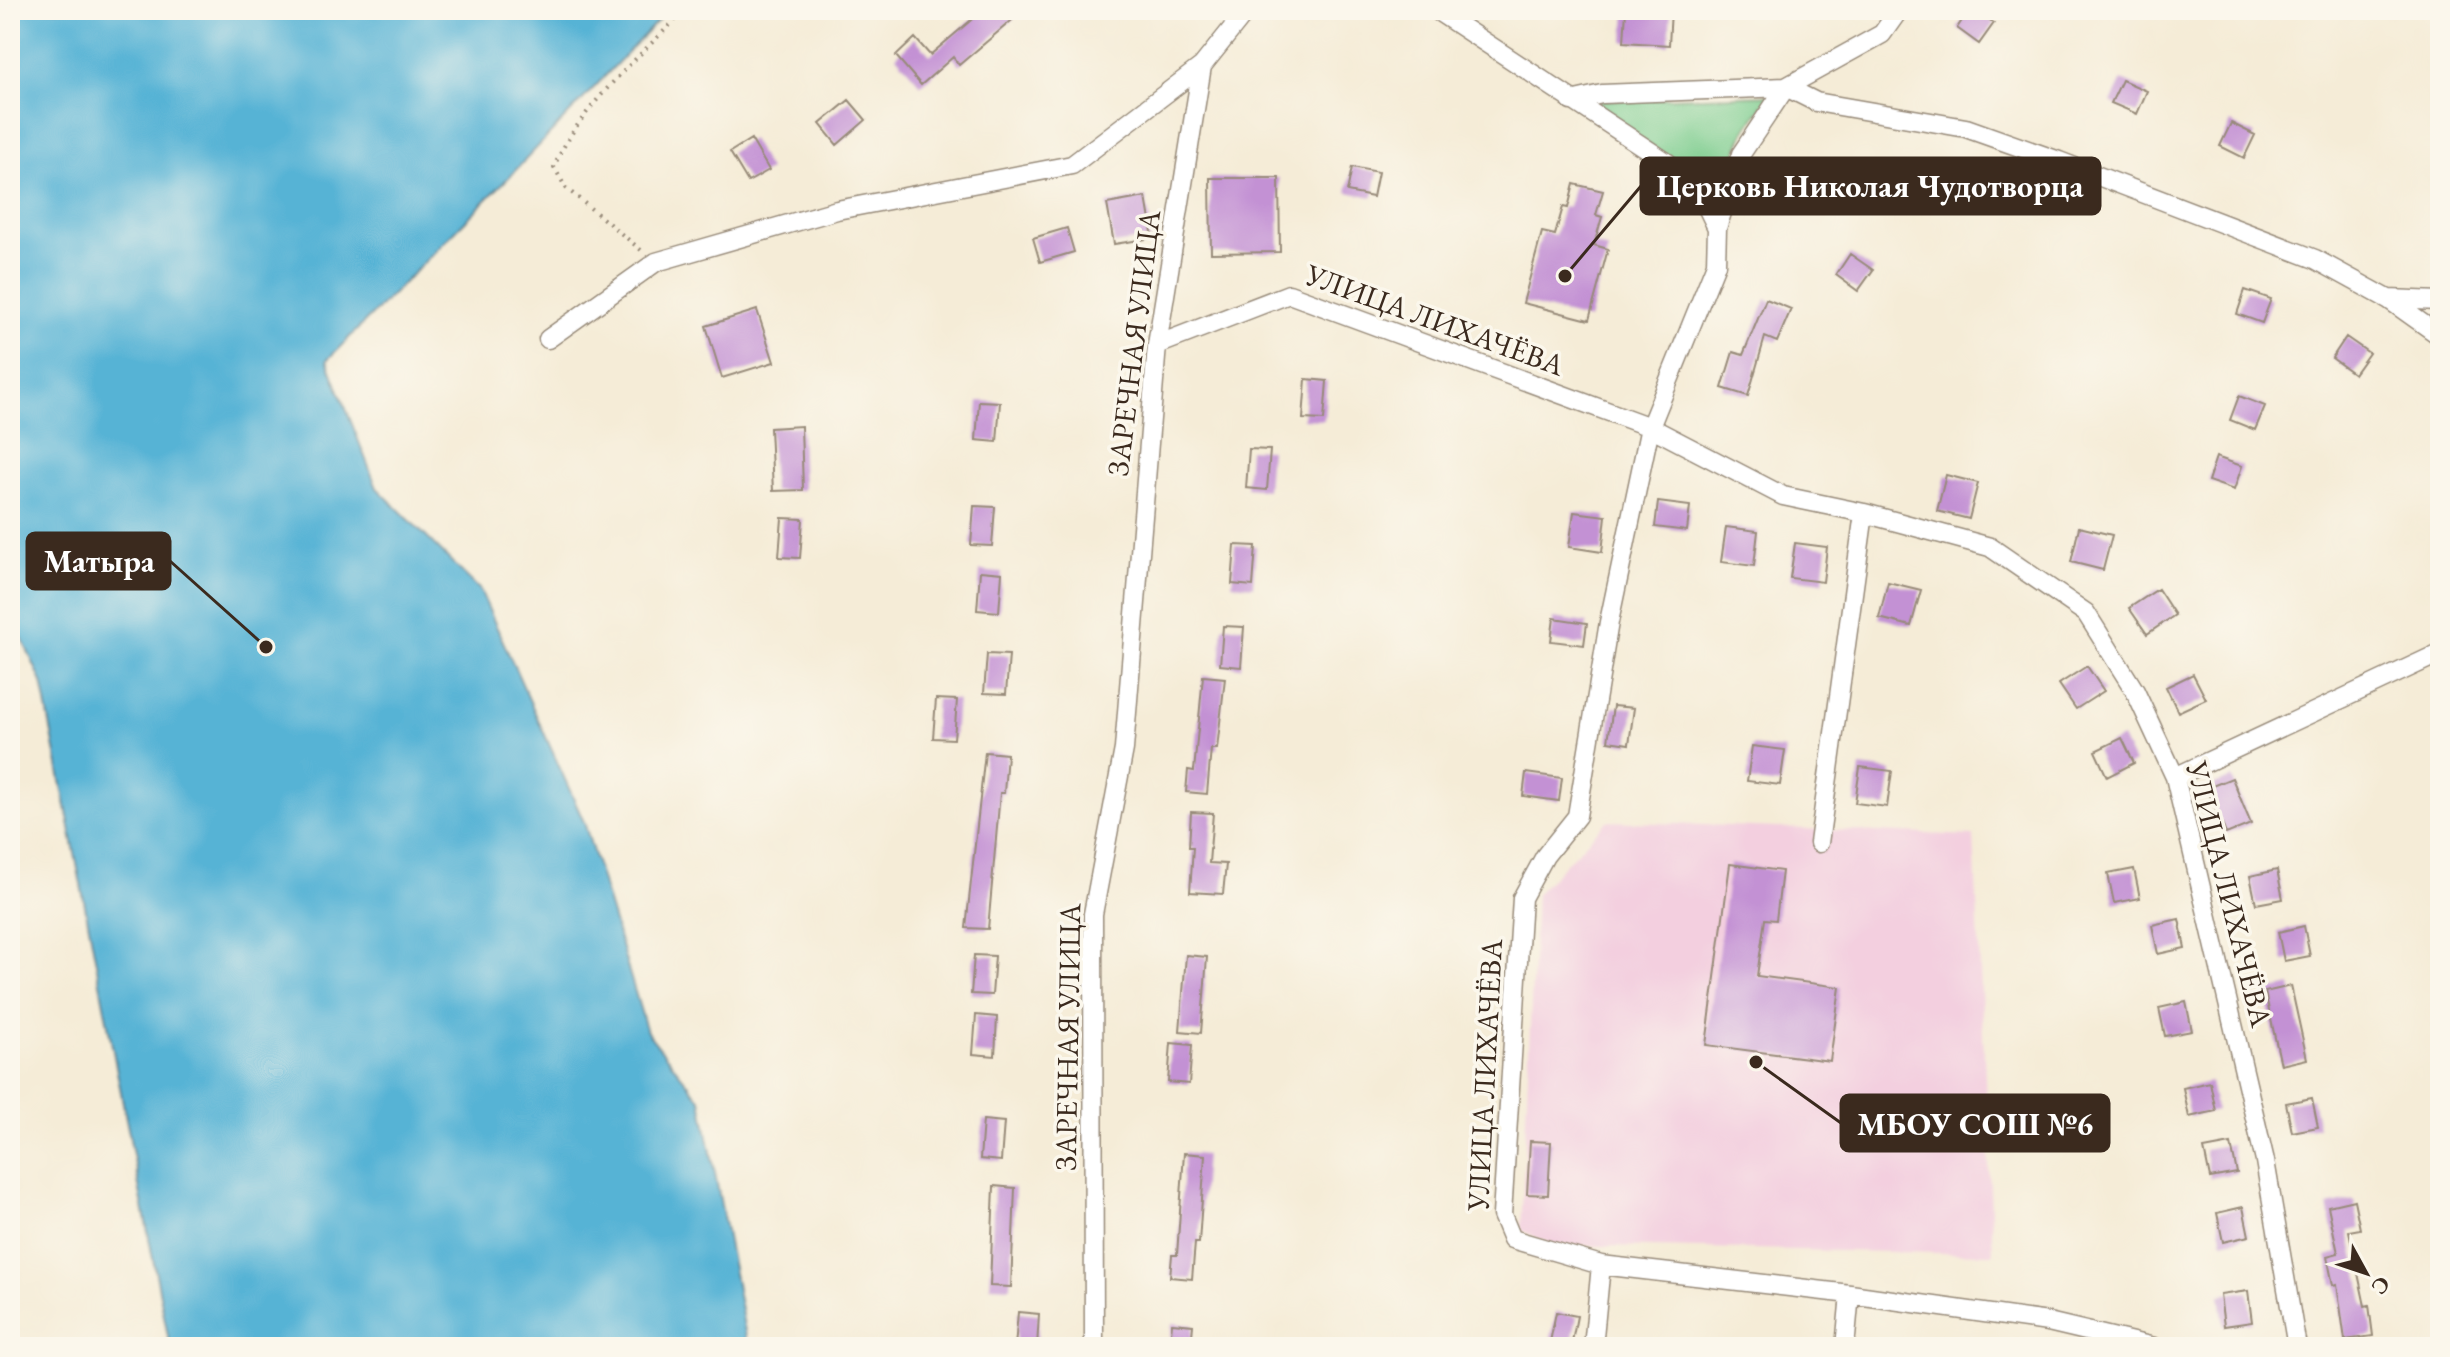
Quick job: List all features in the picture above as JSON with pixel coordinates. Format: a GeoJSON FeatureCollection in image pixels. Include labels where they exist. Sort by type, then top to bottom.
{"type":"FeatureCollection","features":[{"type":"Feature","properties":{"kind":"street"},"geometry":{"type":"LineString","coordinates":[[548,339],[656,262],[837,210],[1072,165],[1202,66],[1247,10]]}},
{"type":"Feature","properties":{"kind":"street"},"geometry":{"type":"LineString","coordinates":[[1436,10],[1668,163],[1703,199],[1717,228]]}},
{"type":"Feature","properties":{"kind":"street"},"geometry":{"type":"LineString","coordinates":[[1571,101],[1602,94],[1786,87],[1882,34],[1899,10]]}},
{"type":"Feature","properties":{"kind":"street","name":"ЗАРЕЧНАЯ УЛИЦА"},"geometry":{"type":"LineString","coordinates":[[1094,1347],[1093,914],[1124,749],[1157,345],[1202,66]]}},
{"type":"Feature","properties":{"kind":"street"},"geometry":{"type":"LineString","coordinates":[[1786,87],[1816,102],[1966,128],[2046,156],[2315,259],[2388,299],[2440,336]]}},
{"type":"Feature","properties":{"kind":"street","name":"УЛИЦА ЛИХАЧЁВА"},"geometry":{"type":"LineString","coordinates":[[1786,87],[1741,154],[1717,228],[1716,264],[1650,427],[1609,622],[1577,816],[1545,856],[1522,898],[1502,1215],[1512,1239],[1601,1265],[1850,1294],[2048,1322],[2154,1347]]}},
{"type":"Feature","properties":{"kind":"street","name":"УЛИЦА ЛИХАЧЁВА"},"geometry":{"type":"LineString","coordinates":[[1157,345],[1289,294],[1650,427],[1783,496],[1864,513],[1990,547],[2086,613],[2135,691],[2175,777],[2265,1161],[2297,1347]]}},
{"type":"Feature","properties":{"kind":"street"},"geometry":{"type":"LineString","coordinates":[[2388,299],[2440,301]]}},
{"type":"Feature","properties":{"kind":"street"},"geometry":{"type":"LineString","coordinates":[[1819,843],[1864,513]]}},
{"type":"Feature","properties":{"kind":"street"},"geometry":{"type":"LineString","coordinates":[[2175,777],[2440,653]]}},
{"type":"Feature","properties":{"kind":"street"},"geometry":{"type":"LineString","coordinates":[[1593,1347],[1601,1265]]}},
{"type":"Feature","properties":{"kind":"street"},"geometry":{"type":"LineString","coordinates":[[1845,1347],[1850,1294]]}},
{"type":"Feature","properties":{"kind":"path"},"geometry":{"type":"LineString","coordinates":[[656,262],[566,188],[554,167],[564,144],[623,73],[685,10]]}},
{"type":"Feature","properties":{"kind":"shaded area"},"geometry":{"type":"Polygon","coordinates":[[[1607,821],[1974,836],[1993,1254],[1553,1245],[1521,1230],[1536,894],[1607,821]]]}},
{"type":"Feature","properties":{"kind":"green space"},"geometry":{"type":"Polygon","coordinates":[[[1770,95],[1745,131],[1717,199],[1694,175],[1595,110],[1601,100],[1770,95]]]}},
{"type":"Feature","properties":{"kind":"water"},"geometry":{"type":"Polygon","coordinates":[[[10,10],[668,10],[508,178],[327,360],[377,488],[480,590],[584,822],[647,1032],[701,1100],[748,1347],[170,1347],[42,682],[10,612],[10,10]]]}},
{"type":"Feature","properties":{"kind":"building"},"geometry":{"type":"Polygon","coordinates":[[[983,10],[1024,10],[959,65],[953,57],[921,85],[896,56],[915,38],[930,55],[983,10]]]}},
{"type":"Feature","properties":{"kind":"building"},"geometry":{"type":"Polygon","coordinates":[[[1626,10],[1671,10],[1669,45],[1624,42],[1626,10]]]}},
{"type":"Feature","properties":{"kind":"building"},"geometry":{"type":"Polygon","coordinates":[[[1969,10],[1975,10],[1994,23],[1979,44],[1957,28],[1969,10]]]}},
{"type":"Feature","properties":{"kind":"building"},"geometry":{"type":"Polygon","coordinates":[[[2122,80],[2147,91],[2137,114],[2111,103],[2122,80]]]}},
{"type":"Feature","properties":{"kind":"building"},"geometry":{"type":"Polygon","coordinates":[[[849,100],[866,120],[837,145],[820,124],[849,100]]]}},
{"type":"Feature","properties":{"kind":"building"},"geometry":{"type":"Polygon","coordinates":[[[2231,123],[2255,135],[2244,158],[2220,146],[2231,123]]]}},
{"type":"Feature","properties":{"kind":"building"},"geometry":{"type":"Polygon","coordinates":[[[751,139],[769,170],[748,182],[730,152],[751,139]]]}},
{"type":"Feature","properties":{"kind":"building"},"geometry":{"type":"Polygon","coordinates":[[[1352,167],[1378,172],[1373,197],[1347,192],[1352,167]]]}},
{"type":"Feature","properties":{"kind":"building"},"geometry":{"type":"Polygon","coordinates":[[[1210,178],[1279,178],[1280,252],[1211,253],[1210,178]]]}},
{"type":"Feature","properties":{"kind":"building"},"geometry":{"type":"Polygon","coordinates":[[[1574,184],[1603,191],[1596,215],[1602,217],[1594,245],[1608,249],[1589,320],[1523,303],[1542,232],[1555,235],[1563,207],[1568,208],[1574,184]]]}},
{"type":"Feature","properties":{"kind":"building"},"geometry":{"type":"Polygon","coordinates":[[[1146,197],[1153,238],[1114,244],[1107,204],[1146,197]]]}},
{"type":"Feature","properties":{"kind":"building"},"geometry":{"type":"Polygon","coordinates":[[[1067,228],[1074,252],[1040,262],[1033,238],[1067,228]]]}},
{"type":"Feature","properties":{"kind":"building"},"geometry":{"type":"Polygon","coordinates":[[[1850,254],[1873,270],[1858,291],[1836,275],[1850,254]]]}},
{"type":"Feature","properties":{"kind":"building"},"geometry":{"type":"Polygon","coordinates":[[[2245,290],[2271,299],[2262,323],[2237,314],[2245,290]]]}},
{"type":"Feature","properties":{"kind":"building"},"geometry":{"type":"Polygon","coordinates":[[[1766,299],[1791,309],[1777,342],[1765,337],[1748,396],[1722,388],[1733,352],[1743,355],[1766,299]]]}},
{"type":"Feature","properties":{"kind":"building"},"geometry":{"type":"Polygon","coordinates":[[[757,310],[774,362],[722,378],[706,326],[757,310]]]}},
{"type":"Feature","properties":{"kind":"building"},"geometry":{"type":"Polygon","coordinates":[[[2346,337],[2369,353],[2354,374],[2332,358],[2346,337]]]}},
{"type":"Feature","properties":{"kind":"building"},"geometry":{"type":"Polygon","coordinates":[[[1306,379],[1327,381],[1324,420],[1303,419],[1306,379]]]}},
{"type":"Feature","properties":{"kind":"building"},"geometry":{"type":"Polygon","coordinates":[[[2239,396],[2265,406],[2255,430],[2230,420],[2239,396]]]}},
{"type":"Feature","properties":{"kind":"building"},"geometry":{"type":"Polygon","coordinates":[[[979,401],[1000,402],[997,442],[976,440],[979,401]]]}},
{"type":"Feature","properties":{"kind":"building"},"geometry":{"type":"Polygon","coordinates":[[[801,426],[803,490],[773,491],[770,428],[801,426]]]}},
{"type":"Feature","properties":{"kind":"building"},"geometry":{"type":"Polygon","coordinates":[[[1249,449],[1270,450],[1267,490],[1246,488],[1249,449]]]}},
{"type":"Feature","properties":{"kind":"building"},"geometry":{"type":"Polygon","coordinates":[[[2216,457],[2242,466],[2234,490],[2208,481],[2216,457]]]}},
{"type":"Feature","properties":{"kind":"building"},"geometry":{"type":"Polygon","coordinates":[[[1946,475],[1978,483],[1969,519],[1937,511],[1946,475]]]}},
{"type":"Feature","properties":{"kind":"building"},"geometry":{"type":"Polygon","coordinates":[[[1658,502],[1690,506],[1687,531],[1655,527],[1658,502]]]}},
{"type":"Feature","properties":{"kind":"building"},"geometry":{"type":"Polygon","coordinates":[[[974,506],[995,507],[992,546],[971,545],[974,506]]]}},
{"type":"Feature","properties":{"kind":"building"},"geometry":{"type":"Polygon","coordinates":[[[1574,512],[1606,516],[1602,552],[1569,547],[1574,512]]]}},
{"type":"Feature","properties":{"kind":"building"},"geometry":{"type":"Polygon","coordinates":[[[782,518],[803,519],[800,558],[779,557],[782,518]]]}},
{"type":"Feature","properties":{"kind":"building"},"geometry":{"type":"Polygon","coordinates":[[[1726,527],[1758,531],[1754,566],[1721,562],[1726,527]]]}},
{"type":"Feature","properties":{"kind":"building"},"geometry":{"type":"Polygon","coordinates":[[[2079,527],[2112,535],[2103,570],[2071,562],[2079,527]]]}},
{"type":"Feature","properties":{"kind":"building"},"geometry":{"type":"Polygon","coordinates":[[[1795,543],[1827,547],[1823,582],[1790,578],[1795,543]]]}},
{"type":"Feature","properties":{"kind":"building"},"geometry":{"type":"Polygon","coordinates":[[[1235,545],[1256,546],[1253,586],[1232,584],[1235,545]]]}},
{"type":"Feature","properties":{"kind":"building"},"geometry":{"type":"Polygon","coordinates":[[[980,571],[1002,573],[999,612],[977,610],[980,571]]]}},
{"type":"Feature","properties":{"kind":"building"},"geometry":{"type":"Polygon","coordinates":[[[1888,582],[1921,590],[1911,626],[1879,618],[1888,582]]]}},
{"type":"Feature","properties":{"kind":"building"},"geometry":{"type":"Polygon","coordinates":[[[2158,589],[2175,615],[2147,634],[2129,608],[2158,589]]]}},
{"type":"Feature","properties":{"kind":"building"},"geometry":{"type":"Polygon","coordinates":[[[1554,618],[1587,623],[1584,645],[1551,641],[1554,618]]]}},
{"type":"Feature","properties":{"kind":"building"},"geometry":{"type":"Polygon","coordinates":[[[1223,626],[1244,627],[1241,667],[1220,665],[1223,626]]]}},
{"type":"Feature","properties":{"kind":"building"},"geometry":{"type":"Polygon","coordinates":[[[987,654],[1009,655],[1006,694],[984,693],[987,654]]]}},
{"type":"Feature","properties":{"kind":"building"},"geometry":{"type":"Polygon","coordinates":[[[2087,666],[2104,691],[2076,709],[2059,684],[2087,666]]]}},
{"type":"Feature","properties":{"kind":"building"},"geometry":{"type":"Polygon","coordinates":[[[2193,674],[2206,699],[2178,712],[2166,687],[2193,674]]]}},
{"type":"Feature","properties":{"kind":"building"},"geometry":{"type":"Polygon","coordinates":[[[1203,676],[1225,678],[1217,749],[1211,749],[1207,794],[1186,792],[1188,770],[1194,771],[1203,676]]]}},
{"type":"Feature","properties":{"kind":"building"},"geometry":{"type":"Polygon","coordinates":[[[936,699],[957,700],[954,739],[933,738],[936,699]]]}},
{"type":"Feature","properties":{"kind":"building"},"geometry":{"type":"Polygon","coordinates":[[[1613,706],[1634,708],[1629,744],[1608,741],[1613,706]]]}},
{"type":"Feature","properties":{"kind":"building"},"geometry":{"type":"Polygon","coordinates":[[[2122,738],[2134,763],[2107,777],[2095,751],[2122,738]]]}},
{"type":"Feature","properties":{"kind":"building"},"geometry":{"type":"Polygon","coordinates":[[[1752,746],[1785,750],[1780,785],[1747,781],[1752,746]]]}},
{"type":"Feature","properties":{"kind":"building"},"geometry":{"type":"Polygon","coordinates":[[[985,752],[1007,754],[1004,793],[1000,793],[988,929],[966,928],[985,752]]]}},
{"type":"Feature","properties":{"kind":"building"},"geometry":{"type":"Polygon","coordinates":[[[1860,767],[1892,771],[1887,807],[1855,803],[1860,767]]]}},
{"type":"Feature","properties":{"kind":"building"},"geometry":{"type":"Polygon","coordinates":[[[1526,773],[1562,778],[1559,801],[1523,796],[1526,773]]]}},
{"type":"Feature","properties":{"kind":"building"},"geometry":{"type":"Polygon","coordinates":[[[2232,778],[2251,824],[2226,834],[2207,788],[2232,778]]]}},
{"type":"Feature","properties":{"kind":"building"},"geometry":{"type":"Polygon","coordinates":[[[1191,812],[1213,813],[1209,863],[1226,864],[1223,894],[1190,892],[1193,847],[1189,847],[1191,812]]]}},
{"type":"Feature","properties":{"kind":"building"},"geometry":{"type":"Polygon","coordinates":[[[1730,864],[1782,871],[1776,920],[1765,919],[1757,976],[1840,987],[1830,1061],[1706,1045],[1730,864]]]}},
{"type":"Feature","properties":{"kind":"building"},"geometry":{"type":"Polygon","coordinates":[[[2134,869],[2140,898],[2114,903],[2108,874],[2134,869]]]}},
{"type":"Feature","properties":{"kind":"building"},"geometry":{"type":"Polygon","coordinates":[[[2277,870],[2283,899],[2256,904],[2250,876],[2277,870]]]}},
{"type":"Feature","properties":{"kind":"building"},"geometry":{"type":"Polygon","coordinates":[[[2179,919],[2185,948],[2158,954],[2152,925],[2179,919]]]}},
{"type":"Feature","properties":{"kind":"building"},"geometry":{"type":"Polygon","coordinates":[[[2304,926],[2310,956],[2284,961],[2278,932],[2304,926]]]}},
{"type":"Feature","properties":{"kind":"building"},"geometry":{"type":"Polygon","coordinates":[[[974,955],[995,956],[992,995],[971,994],[974,955]]]}},
{"type":"Feature","properties":{"kind":"building"},"geometry":{"type":"Polygon","coordinates":[[[1186,955],[1207,957],[1201,1033],[1180,1031],[1186,955]]]}},
{"type":"Feature","properties":{"kind":"building"},"geometry":{"type":"Polygon","coordinates":[[[2291,986],[2307,1059],[2281,1065],[2265,992],[2291,986]]]}},
{"type":"Feature","properties":{"kind":"building"},"geometry":{"type":"Polygon","coordinates":[[[2186,1002],[2192,1031],[2165,1036],[2159,1008],[2186,1002]]]}},
{"type":"Feature","properties":{"kind":"building"},"geometry":{"type":"Polygon","coordinates":[[[976,1015],[997,1017],[995,1056],[973,1054],[976,1015]]]}},
{"type":"Feature","properties":{"kind":"building"},"geometry":{"type":"Polygon","coordinates":[[[1171,1043],[1192,1045],[1189,1084],[1168,1082],[1171,1043]]]}},
{"type":"Feature","properties":{"kind":"building"},"geometry":{"type":"Polygon","coordinates":[[[2210,1082],[2216,1111],[2189,1117],[2183,1088],[2210,1082]]]}},
{"type":"Feature","properties":{"kind":"building"},"geometry":{"type":"Polygon","coordinates":[[[2312,1098],[2318,1127],[2292,1132],[2286,1103],[2312,1098]]]}},
{"type":"Feature","properties":{"kind":"building"},"geometry":{"type":"Polygon","coordinates":[[[983,1120],[1004,1122],[1001,1161],[980,1159],[983,1120]]]}},
{"type":"Feature","properties":{"kind":"building"},"geometry":{"type":"Polygon","coordinates":[[[1530,1141],[1551,1142],[1548,1195],[1527,1194],[1530,1141]]]}},
{"type":"Feature","properties":{"kind":"building"},"geometry":{"type":"Polygon","coordinates":[[[2231,1144],[2237,1173],[2210,1178],[2204,1149],[2231,1144]]]}},
{"type":"Feature","properties":{"kind":"building"},"geometry":{"type":"Polygon","coordinates":[[[1184,1153],[1205,1155],[1199,1243],[1195,1243],[1192,1279],[1170,1277],[1172,1255],[1177,1255],[1184,1153]]]}},
{"type":"Feature","properties":{"kind":"building"},"geometry":{"type":"Polygon","coordinates":[[[994,1186],[1015,1188],[1011,1287],[990,1286],[994,1186]]]}},
{"type":"Feature","properties":{"kind":"building"},"geometry":{"type":"Polygon","coordinates":[[[2354,1200],[2360,1229],[2349,1231],[2365,1306],[2369,1305],[2373,1336],[2345,1340],[2337,1284],[2333,1285],[2327,1256],[2338,1253],[2328,1206],[2354,1200]]]}},
{"type":"Feature","properties":{"kind":"building"},"geometry":{"type":"Polygon","coordinates":[[[2243,1207],[2249,1236],[2223,1242],[2217,1213],[2243,1207]]]}},
{"type":"Feature","properties":{"kind":"building"},"geometry":{"type":"Polygon","coordinates":[[[2248,1291],[2252,1322],[2224,1326],[2220,1295],[2248,1291]]]}},
{"type":"Feature","properties":{"kind":"building"},"geometry":{"type":"Polygon","coordinates":[[[1018,1312],[1039,1314],[1037,1347],[1015,1347],[1018,1312]]]}},
{"type":"Feature","properties":{"kind":"building"},"geometry":{"type":"Polygon","coordinates":[[[1556,1312],[1577,1316],[1571,1347],[1549,1347],[1556,1312]]]}},
{"type":"Feature","properties":{"kind":"building"},"geometry":{"type":"Polygon","coordinates":[[[1172,1323],[1193,1325],[1191,1347],[1170,1346],[1172,1323]]]}},
{"type":"Feature","properties":{"kind":"place","name":"Церковь Николая Чудотворца"},"geometry":{"type":"Point","coordinates":[1565,276]}},
{"type":"Feature","properties":{"kind":"place","name":"Матыра"},"geometry":{"type":"Point","coordinates":[266,647]}},
{"type":"Feature","properties":{"kind":"place","name":"МБОУ СОШ №6"},"geometry":{"type":"Point","coordinates":[1756,1062]}}]}
